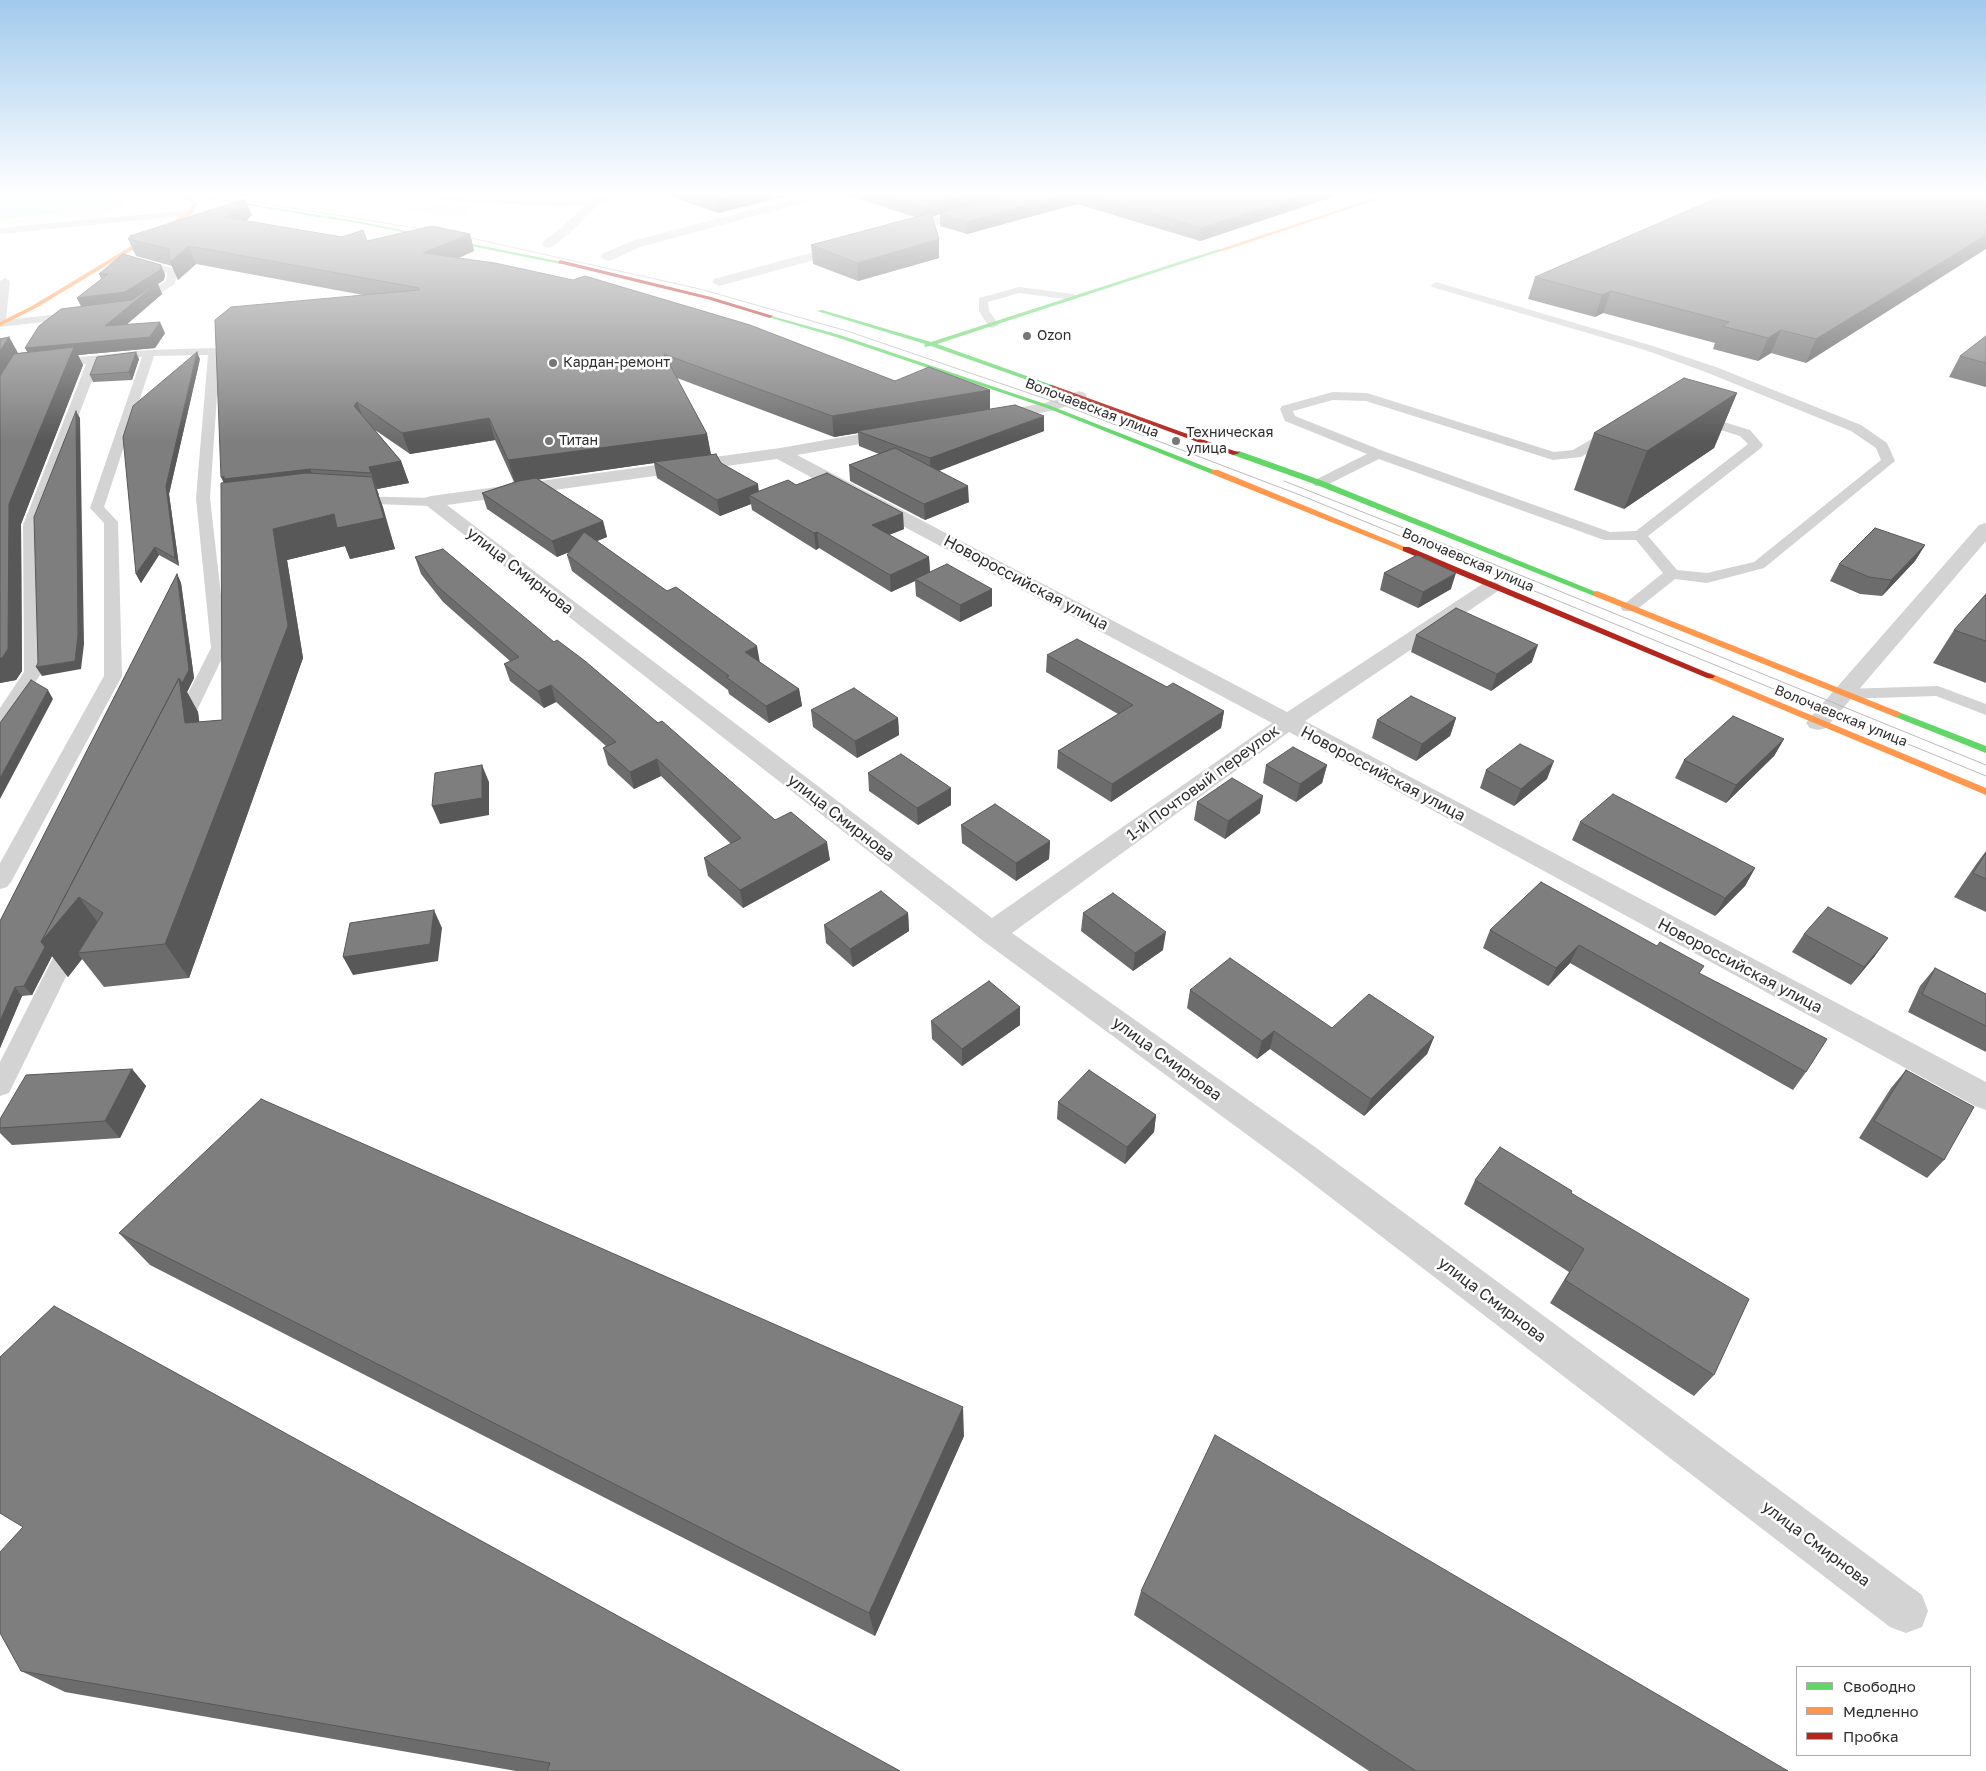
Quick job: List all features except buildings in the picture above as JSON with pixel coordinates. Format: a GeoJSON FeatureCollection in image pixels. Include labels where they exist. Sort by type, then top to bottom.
{"type":"FeatureCollection","features":[{"type":"Feature","properties":{"kind":"main road"},"geometry":{"type":"LineString","coordinates":[[0,324],[88,276]]}},
{"type":"Feature","properties":{"kind":"main road","name":"Волочаевская улица"},"geometry":{"type":"LineString","coordinates":[[619,276],[709,298],[838,336],[1049,407],[1291,501],[1491,587],[1986,792]]}},
{"type":"Feature","properties":{"kind":"main road"},"geometry":{"type":"LineString","coordinates":[[902,357],[930,344],[993,325],[1139,276]]}},
{"type":"Feature","properties":{"kind":"main road"},"geometry":{"type":"LineString","coordinates":[[714,281],[737,288]]}},
{"type":"Feature","properties":{"kind":"main road","name":"Волочаевская улица"},"geometry":{"type":"LineString","coordinates":[[809,308],[930,344],[1320,483],[1986,750]]}},
{"type":"Feature","properties":{"kind":"street"},"geometry":{"type":"LineString","coordinates":[[714,281],[734,276]]}},
{"type":"Feature","properties":{"kind":"street"},"geometry":{"type":"LineString","coordinates":[[982,418],[1049,407],[1079,396]]}},
{"type":"Feature","properties":{"kind":"street"},"geometry":{"type":"LineString","coordinates":[[431,502],[780,453],[914,430]]}},
{"type":"Feature","properties":{"kind":"street","name":"Новороссийская улица"},"geometry":{"type":"LineString","coordinates":[[780,453],[1288,722],[1986,1097]]}},
{"type":"Feature","properties":{"kind":"street","name":"улица Смирнова"},"geometry":{"type":"LineString","coordinates":[[431,502],[992,933],[1302,1157],[1906,1612]]}},
{"type":"Feature","properties":{"kind":"street"},"geometry":{"type":"LineString","coordinates":[[1818,723],[1986,529]]}},
{"type":"Feature","properties":{"kind":"street","name":"1-й Почтовый переулок"},"geometry":{"type":"LineString","coordinates":[[992,933],[1288,722],[1491,587]]}},
{"type":"Feature","properties":{"kind":"lane"},"geometry":{"type":"LineString","coordinates":[[124,308],[133,307],[171,282],[172,276]]}},
{"type":"Feature","properties":{"kind":"lane"},"geometry":{"type":"LineString","coordinates":[[1436,285],[1649,348],[1712,370],[1856,428],[1882,446],[1888,461],[1759,565],[1707,578],[1672,574],[1640,535]]}},
{"type":"Feature","properties":{"kind":"lane"},"geometry":{"type":"LineString","coordinates":[[3,287],[0,324],[86,314]]}},
{"type":"Feature","properties":{"kind":"lane"},"geometry":{"type":"LineString","coordinates":[[993,325],[984,311],[983,300],[1018,290],[1073,297]]}},
{"type":"Feature","properties":{"kind":"lane"},"geometry":{"type":"LineString","coordinates":[[39,335],[49,319]]}},
{"type":"Feature","properties":{"kind":"lane"},"geometry":{"type":"LineString","coordinates":[[38,365],[149,353],[214,351],[203,498],[209,511],[219,648],[170,746]]}},
{"type":"Feature","properties":{"kind":"lane"},"geometry":{"type":"LineString","coordinates":[[0,882],[113,676],[111,522],[97,508],[149,353]]}},
{"type":"Feature","properties":{"kind":"lane"},"geometry":{"type":"LineString","coordinates":[[0,722],[33,672],[30,525],[94,359]]}},
{"type":"Feature","properties":{"kind":"lane"},"geometry":{"type":"LineString","coordinates":[[1625,426],[1576,454],[1553,456],[1367,397],[1332,396],[1286,409],[1290,418],[1378,454],[1609,537],[1640,535],[1756,445],[1745,433],[1684,415]]}},
{"type":"Feature","properties":{"kind":"lane"},"geometry":{"type":"LineString","coordinates":[[1320,483],[1378,454]]}},
{"type":"Feature","properties":{"kind":"lane"},"geometry":{"type":"LineString","coordinates":[[338,499],[431,502]]}},
{"type":"Feature","properties":{"kind":"lane"},"geometry":{"type":"LineString","coordinates":[[1630,608],[1672,574]]}},
{"type":"Feature","properties":{"kind":"lane"},"geometry":{"type":"LineString","coordinates":[[1844,694],[1938,691],[1986,710]]}},
{"type":"Feature","properties":{"kind":"lane"},"geometry":{"type":"LineString","coordinates":[[0,1086],[81,925]]}},
{"type":"Feature","properties":{"kind":"tram line"},"geometry":{"type":"LineString","coordinates":[[640,276],[700,289],[847,331],[1058,403],[1300,495],[1986,776]]}},
{"type":"Feature","properties":{"kind":"tram line"},"geometry":{"type":"LineString","coordinates":[[1284,481],[1444,544],[1986,765]]}},
{"type":"Feature","properties":{"kind":"traffic: fast"},"geometry":{"type":"LineString","coordinates":[[926,346],[1142,276]]}},
{"type":"Feature","properties":{"kind":"traffic: fast"},"geometry":{"type":"LineString","coordinates":[[820,311],[930,344],[1050,386]]}},
{"type":"Feature","properties":{"kind":"traffic: fast"},"geometry":{"type":"LineString","coordinates":[[770,316],[838,336],[1049,407],[1215,472]]}},
{"type":"Feature","properties":{"kind":"traffic: fast"},"geometry":{"type":"LineString","coordinates":[[1236,453],[1320,483],[1597,594]]}},
{"type":"Feature","properties":{"kind":"traffic: fast"},"geometry":{"type":"LineString","coordinates":[[1896,714],[1986,750]]}},
{"type":"Feature","properties":{"kind":"traffic: slow"},"geometry":{"type":"LineString","coordinates":[[0,324],[34,307],[86,276]]}},
{"type":"Feature","properties":{"kind":"traffic: slow"},"geometry":{"type":"LineString","coordinates":[[1215,472],[1406,549]]}},
{"type":"Feature","properties":{"kind":"traffic: slow"},"geometry":{"type":"LineString","coordinates":[[1597,594],[1896,714]]}},
{"type":"Feature","properties":{"kind":"traffic: slow"},"geometry":{"type":"LineString","coordinates":[[1710,676],[1986,792]]}},
{"type":"Feature","properties":{"kind":"traffic: jam"},"geometry":{"type":"LineString","coordinates":[[616,276],[709,298],[770,316]]}},
{"type":"Feature","properties":{"kind":"traffic: jam"},"geometry":{"type":"LineString","coordinates":[[1050,386],[1236,453]]}},
{"type":"Feature","properties":{"kind":"traffic: jam"},"geometry":{"type":"LineString","coordinates":[[1406,549],[1710,676]]}},
{"type":"Feature","properties":{"kind":"place","name":"Ozon"},"geometry":{"type":"Point","coordinates":[1027,336]}},
{"type":"Feature","properties":{"kind":"place","name":"Кардан-ремонт"},"geometry":{"type":"Point","coordinates":[553,363]}},
{"type":"Feature","properties":{"kind":"place","name":"Титан"},"geometry":{"type":"Point","coordinates":[549,441]}},
{"type":"Feature","properties":{"kind":"place","name":"Техническая улица"},"geometry":{"type":"Point","coordinates":[1176,441]}}]}
